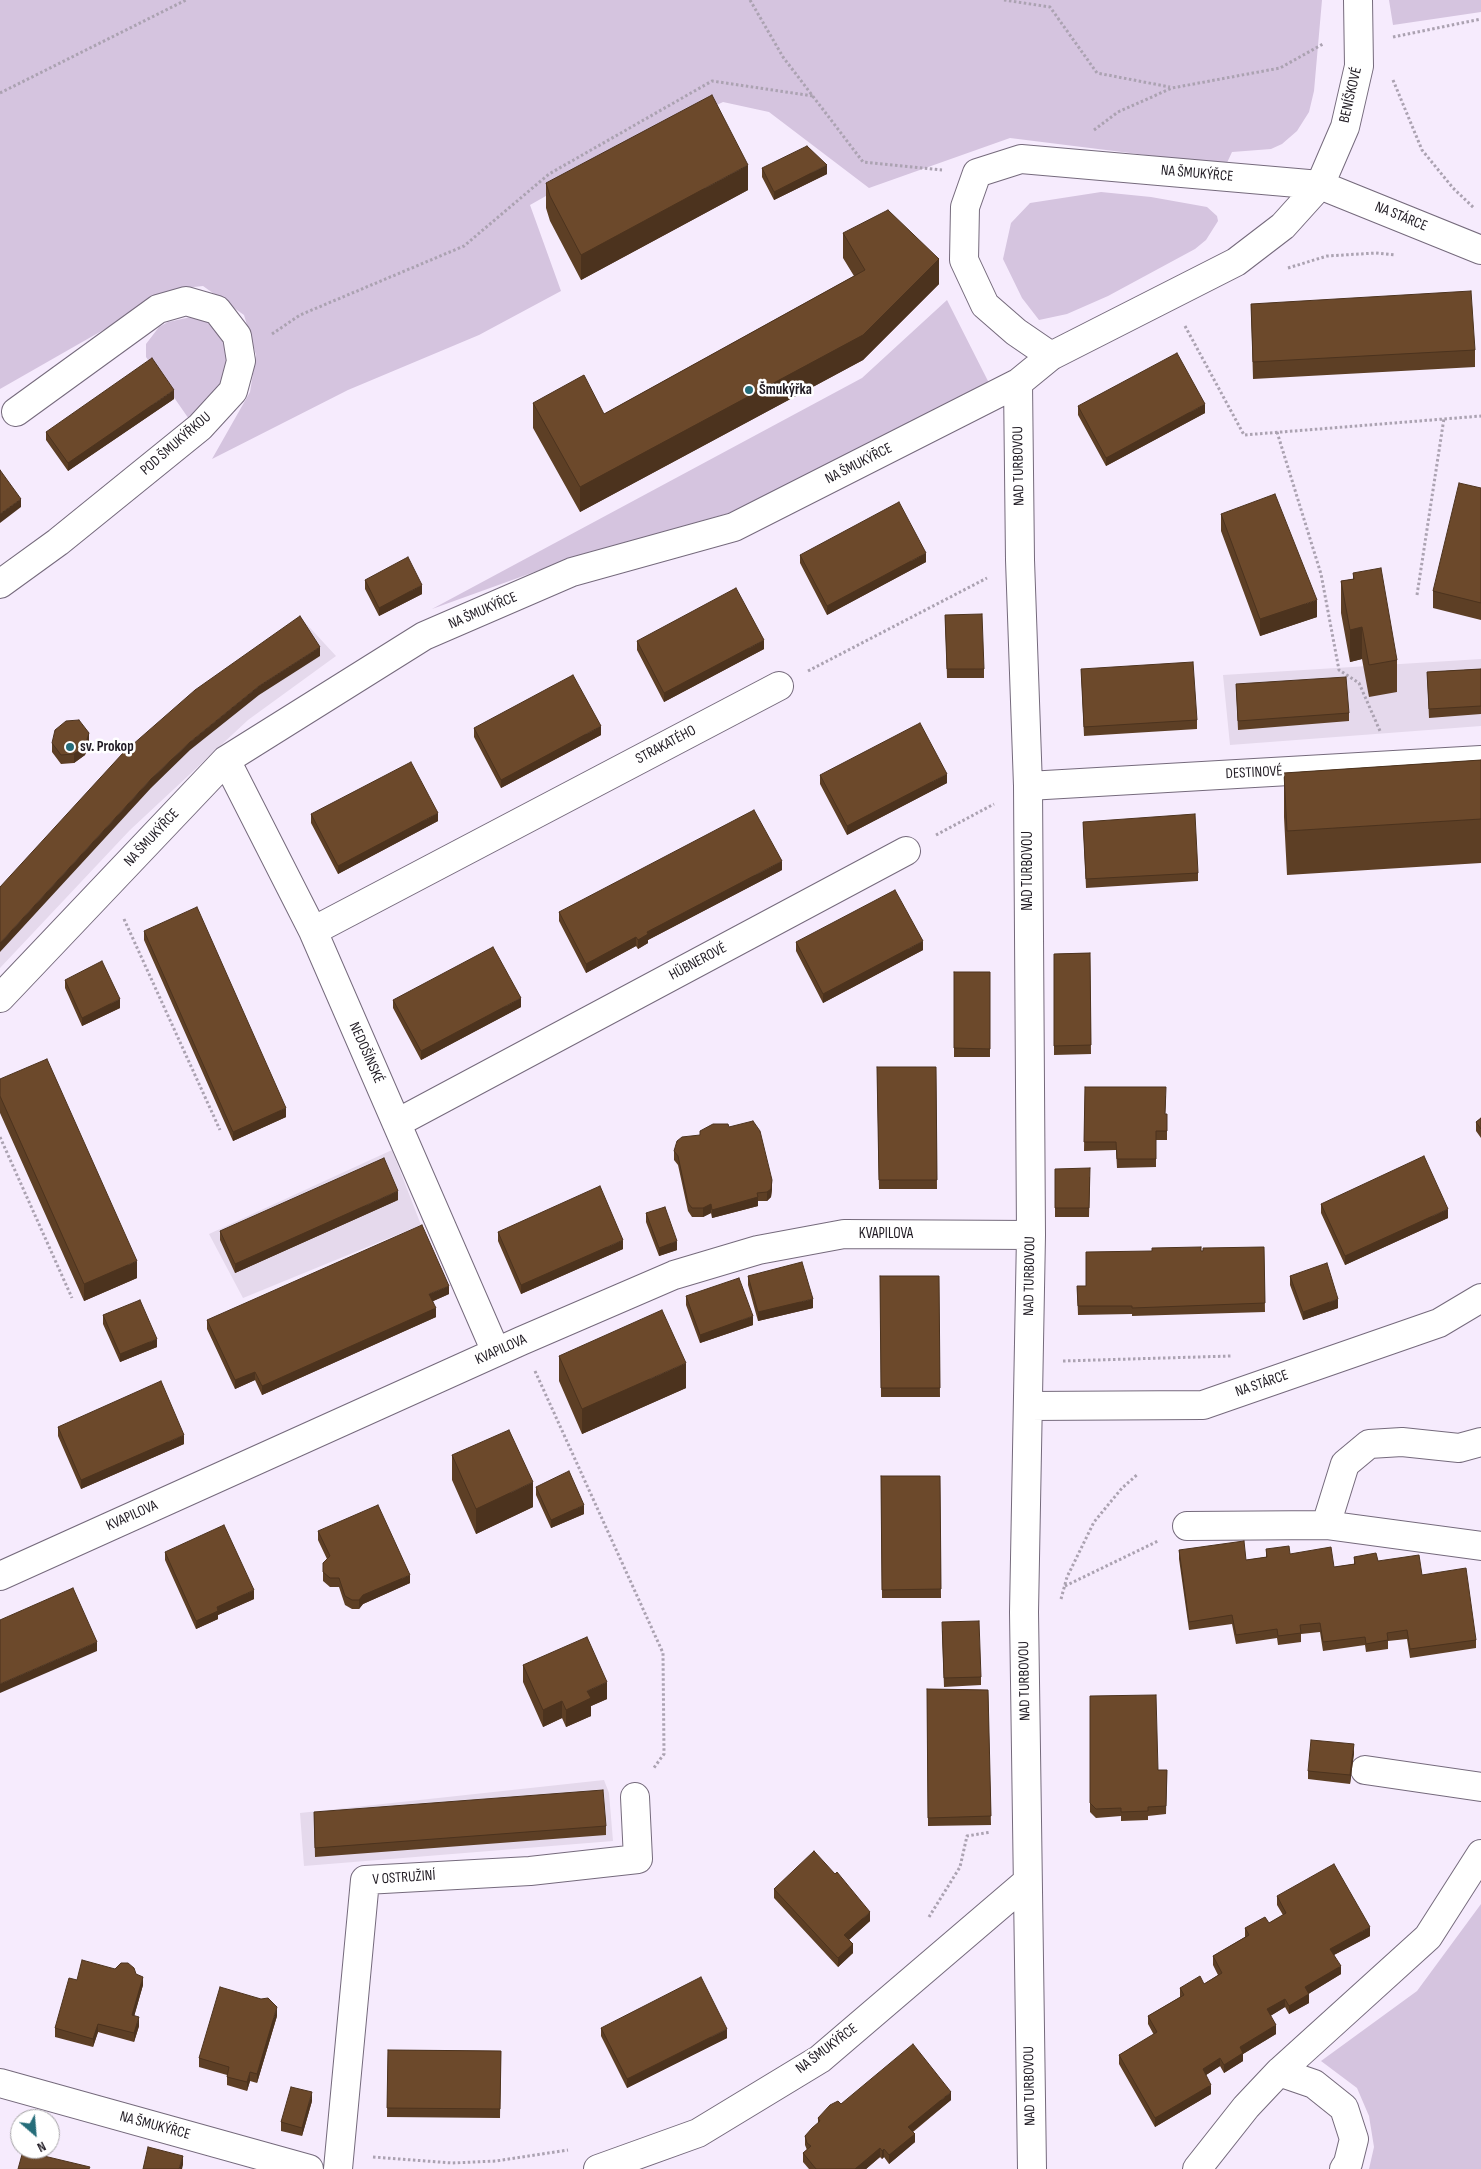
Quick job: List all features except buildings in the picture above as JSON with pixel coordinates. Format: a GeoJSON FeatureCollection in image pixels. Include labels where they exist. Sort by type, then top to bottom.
{"type":"FeatureCollection","features":[{"type":"Feature","properties":{"kind":"street","name":"BENÍŠKOVÉ"},"geometry":{"type":"LineString","coordinates":[[1320,184],[1344,127],[1359,66],[1358,0]]}},
{"type":"Feature","properties":{"kind":"street","name":"NA ŠMUKÝŘCE"},"geometry":{"type":"LineString","coordinates":[[977,173],[1021,159],[1320,184]]}},
{"type":"Feature","properties":{"kind":"street"},"geometry":{"type":"LineString","coordinates":[[977,173],[965,207],[964,260],[985,305],[1016,332],[1051,356]]}},
{"type":"Feature","properties":{"kind":"street","name":"NA ŠMUKÝŘCE"},"geometry":{"type":"LineString","coordinates":[[0,998],[226,760],[424,636],[572,572],[734,528],[1018,383],[1051,356],[1236,262],[1283,226],[1320,184]]}},
{"type":"Feature","properties":{"kind":"street","name":"NA STÁRCE"},"geometry":{"type":"LineString","coordinates":[[1320,184],[1481,250]]}},
{"type":"Feature","properties":{"kind":"street","name":"POD ŠMUKÝŘKOU"},"geometry":{"type":"LineString","coordinates":[[0,584],[58,542],[200,426],[233,392],[242,361],[237,336],[217,310],[186,300],[158,309],[16,412]]}},
{"type":"Feature","properties":{"kind":"street","name":"NAD TURBOVOU"},"geometry":{"type":"LineString","coordinates":[[1018,383],[1020,560],[1028,786],[1031,1235],[1024,1612],[1032,2169]]}},
{"type":"Feature","properties":{"kind":"street","name":"STRAKATÉHO"},"geometry":{"type":"LineString","coordinates":[[313,931],[779,686]]}},
{"type":"Feature","properties":{"kind":"street","name":"NEDOŠÍNSKÉ"},"geometry":{"type":"LineString","coordinates":[[226,760],[313,931],[496,1352]]}},
{"type":"Feature","properties":{"kind":"street","name":"DESTINOVÉ"},"geometry":{"type":"LineString","coordinates":[[1028,786],[1481,760]]}},
{"type":"Feature","properties":{"kind":"street","name":"HÜBNEROVÉ"},"geometry":{"type":"LineString","coordinates":[[396,1123],[906,851]]}},
{"type":"Feature","properties":{"kind":"street","name":"KVAPILOVA"},"geometry":{"type":"LineString","coordinates":[[0,1576],[496,1352],[674,1275],[758,1250],[844,1234],[1031,1235]]}},
{"type":"Feature","properties":{"kind":"street","name":"NA STÁRCE"},"geometry":{"type":"LineString","coordinates":[[1029,1406],[1202,1405],[1439,1323],[1481,1298]]}},
{"type":"Feature","properties":{"kind":"street"},"geometry":{"type":"LineString","coordinates":[[1326,1525],[1345,1464],[1369,1444],[1402,1442],[1459,1448],[1481,1442]]}},
{"type":"Feature","properties":{"kind":"street"},"geometry":{"type":"LineString","coordinates":[[1187,1526],[1326,1525],[1481,1546]]}},
{"type":"Feature","properties":{"kind":"street"},"geometry":{"type":"LineString","coordinates":[[1365,1770],[1481,1787]]}},
{"type":"Feature","properties":{"kind":"street","name":"V OSTRUŽINÍ"},"geometry":{"type":"LineString","coordinates":[[338,2161],[365,1880],[530,1871],[638,1859],[635,1797]]}},
{"type":"Feature","properties":{"kind":"street"},"geometry":{"type":"LineString","coordinates":[[1197,2169],[1246,2107],[1279,2072],[1428,1937],[1481,1854]]}},
{"type":"Feature","properties":{"kind":"street","name":"NA ŠMUKÝŘCE"},"geometry":{"type":"LineString","coordinates":[[598,2169],[698,2133],[820,2059],[1027,1882]]}},
{"type":"Feature","properties":{"kind":"street"},"geometry":{"type":"LineString","coordinates":[[1279,2072],[1314,2084],[1344,2108],[1354,2139],[1348,2163],[1344,2169]]}},
{"type":"Feature","properties":{"kind":"street","name":"NA ŠMUKÝŘCE"},"geometry":{"type":"LineString","coordinates":[[0,2084],[309,2169]]}},
{"type":"Feature","properties":{"kind":"path"},"geometry":{"type":"LineString","coordinates":[[0,93],[186,0]]}},
{"type":"Feature","properties":{"kind":"path"},"geometry":{"type":"LineString","coordinates":[[750,0],[783,57],[863,162],[977,173]]}},
{"type":"Feature","properties":{"kind":"path"},"geometry":{"type":"LineString","coordinates":[[1004,0],[1050,7],[1097,73],[1172,88]]}},
{"type":"Feature","properties":{"kind":"path"},"geometry":{"type":"LineString","coordinates":[[1360,44],[1481,19]]}},
{"type":"Feature","properties":{"kind":"path"},"geometry":{"type":"LineString","coordinates":[[1053,162],[1118,112],[1172,88],[1280,68],[1327,42]]}},
{"type":"Feature","properties":{"kind":"path"},"geometry":{"type":"LineString","coordinates":[[1391,71],[1392,79],[1422,150],[1453,188],[1480,214]]}},
{"type":"Feature","properties":{"kind":"path"},"geometry":{"type":"LineString","coordinates":[[240,355],[300,315],[464,246],[549,174],[712,81],[813,96]]}},
{"type":"Feature","properties":{"kind":"path"},"geometry":{"type":"LineString","coordinates":[[1284,269],[1327,256],[1376,252],[1405,256]]}},
{"type":"Feature","properties":{"kind":"path"},"geometry":{"type":"LineString","coordinates":[[1185,325],[1244,435],[1481,416]]}},
{"type":"Feature","properties":{"kind":"path"},"geometry":{"type":"LineString","coordinates":[[1417,594],[1444,418]]}},
{"type":"Feature","properties":{"kind":"path"},"geometry":{"type":"LineString","coordinates":[[1277,432],[1321,574],[1340,670],[1359,683],[1381,733]]}},
{"type":"Feature","properties":{"kind":"path"},"geometry":{"type":"LineString","coordinates":[[779,686],[1020,560]]}},
{"type":"Feature","properties":{"kind":"path"},"geometry":{"type":"LineString","coordinates":[[906,851],[999,801]]}},
{"type":"Feature","properties":{"kind":"path"},"geometry":{"type":"LineString","coordinates":[[108,885],[220,1130]]}},
{"type":"Feature","properties":{"kind":"path"},"geometry":{"type":"LineString","coordinates":[[0,1137],[72,1298]]}},
{"type":"Feature","properties":{"kind":"path"},"geometry":{"type":"LineString","coordinates":[[521,1341],[663,1653],[664,1754],[635,1797]]}},
{"type":"Feature","properties":{"kind":"path"},"geometry":{"type":"LineString","coordinates":[[1053,1361],[1239,1356]]}},
{"type":"Feature","properties":{"kind":"path"},"geometry":{"type":"LineString","coordinates":[[1064,1587],[1187,1526]]}},
{"type":"Feature","properties":{"kind":"path"},"geometry":{"type":"LineString","coordinates":[[924,1923],[960,1867],[967,1836],[996,1832]]}},
{"type":"Feature","properties":{"kind":"path"},"geometry":{"type":"LineString","coordinates":[[338,2161],[396,2160],[452,2163],[496,2161],[573,2149]]}},
{"type":"Feature","properties":{"kind":"shaded area"},"geometry":{"type":"Polygon","coordinates":[[[0,0],[1322,0],[1314,91],[1309,112],[1297,131],[1282,144],[1271,149],[1232,152],[1226,165],[1010,138],[869,188],[769,112],[723,102],[643,141],[530,205],[561,291],[479,335],[348,390],[212,459],[250,392],[256,355],[244,315],[203,286],[175,289],[0,389],[0,0]]]}},
{"type":"Feature","properties":{"kind":"shaded area"},"geometry":{"type":"Polygon","coordinates":[[[1389,0],[1481,0],[1481,12],[1393,25],[1389,0]]]}},
{"type":"Feature","properties":{"kind":"shaded area"},"geometry":{"type":"Polygon","coordinates":[[[1101,192],[1151,197],[1207,207],[1217,216],[1218,221],[1206,240],[1195,249],[1108,296],[1067,314],[1039,320],[1022,298],[1003,259],[1011,223],[1030,203],[1101,192]]]}},
{"type":"Feature","properties":{"kind":"shaded area"},"geometry":{"type":"Polygon","coordinates":[[[947,300],[989,383],[736,511],[573,558],[432,609],[862,378],[947,300]]]}},
{"type":"Feature","properties":{"kind":"shaded area"},"geometry":{"type":"Polygon","coordinates":[[[191,317],[214,322],[232,345],[225,387],[191,422],[146,357],[146,344],[159,327],[168,322],[191,317]]]}},
{"type":"Feature","properties":{"kind":"shaded area"},"geometry":{"type":"Polygon","coordinates":[[[300,617],[336,656],[248,720],[130,830],[0,968],[0,895],[300,617]]]}},
{"type":"Feature","properties":{"kind":"shaded area"},"geometry":{"type":"Polygon","coordinates":[[[1481,659],[1481,726],[1230,745],[1223,675],[1481,659]]]}},
{"type":"Feature","properties":{"kind":"shaded area"},"geometry":{"type":"Polygon","coordinates":[[[392,1150],[421,1225],[243,1298],[209,1234],[392,1150]]]}},
{"type":"Feature","properties":{"kind":"shaded area"},"geometry":{"type":"Polygon","coordinates":[[[604,1780],[609,1793],[613,1841],[304,1866],[300,1813],[604,1780]]]}},
{"type":"Feature","properties":{"kind":"shaded area"},"geometry":{"type":"Polygon","coordinates":[[[1481,1904],[1481,2169],[1369,2169],[1374,2147],[1369,2116],[1357,2088],[1321,2061],[1417,1991],[1481,1904]]]}},
{"type":"Feature","properties":{"kind":"place","name":"Šmukýřka"},"geometry":{"type":"Point","coordinates":[749,390]}},
{"type":"Feature","properties":{"kind":"place","name":"sv. Prokop"},"geometry":{"type":"Point","coordinates":[70,747]}}]}
